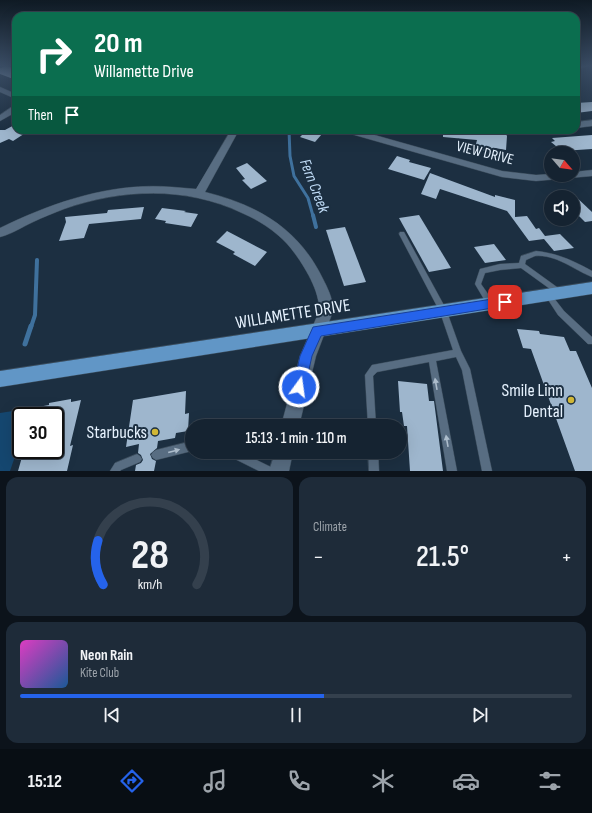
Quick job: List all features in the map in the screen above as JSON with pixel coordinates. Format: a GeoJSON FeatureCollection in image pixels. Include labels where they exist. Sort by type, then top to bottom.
{"type":"FeatureCollection","features":[{"type":"Feature","properties":{"kind":"main road","name":"WILLAMETTE DRIVE"},"geometry":{"type":"LineString","coordinates":[[0,379],[592,288]]}},
{"type":"Feature","properties":{"kind":"street"},"geometry":{"type":"LineString","coordinates":[[0,89],[12,95]]}},
{"type":"Feature","properties":{"kind":"street"},"geometry":{"type":"LineString","coordinates":[[0,119],[12,111]]}},
{"type":"Feature","properties":{"kind":"street"},"geometry":{"type":"LineString","coordinates":[[580,124],[592,123]]}},
{"type":"Feature","properties":{"kind":"street"},"geometry":{"type":"LineString","coordinates":[[200,192],[234,134]]}},
{"type":"Feature","properties":{"kind":"street","name":"VIEW DRIVE"},"geometry":{"type":"LineString","coordinates":[[360,134],[502,174],[536,178],[544,177]]}},
{"type":"Feature","properties":{"kind":"street","name":"VIEW DRIVE"},"geometry":{"type":"LineString","coordinates":[[580,174],[592,173]]}},
{"type":"Feature","properties":{"kind":"street"},"geometry":{"type":"LineString","coordinates":[[0,233],[49,210],[93,197],[114,193],[154,190],[200,192],[215,196],[244,208],[281,231],[294,245],[313,271],[320,287],[326,309],[306,356],[292,419]]}},
{"type":"Feature","properties":{"kind":"street"},"geometry":{"type":"LineString","coordinates":[[279,471],[282,459]]}},
{"type":"Feature","properties":{"kind":"lane"},"geometry":{"type":"LineString","coordinates":[[402,234],[443,311],[458,354],[466,369],[487,471]]}},
{"type":"Feature","properties":{"kind":"lane"},"geometry":{"type":"LineString","coordinates":[[522,265],[523,258],[537,253],[553,256],[582,268],[592,274]]}},
{"type":"Feature","properties":{"kind":"lane"},"geometry":{"type":"LineString","coordinates":[[491,304],[478,284],[482,271],[500,267],[522,265],[554,294],[561,313],[591,341]]}},
{"type":"Feature","properties":{"kind":"lane"},"geometry":{"type":"LineString","coordinates":[[371,419],[368,374],[376,368],[458,354]]}},
{"type":"Feature","properties":{"kind":"lane"},"geometry":{"type":"LineString","coordinates":[[432,358],[452,471]]}},
{"type":"Feature","properties":{"kind":"lane"},"geometry":{"type":"LineString","coordinates":[[156,455],[185,448]]}},
{"type":"Feature","properties":{"kind":"lane"},"geometry":{"type":"LineString","coordinates":[[115,471],[118,466],[137,459]]}},
{"type":"Feature","properties":{"kind":"lane"},"geometry":{"type":"LineString","coordinates":[[245,459],[270,471]]}},
{"type":"Feature","properties":{"kind":"lane"},"geometry":{"type":"LineString","coordinates":[[373,459],[374,471]]}},
{"type":"Feature","properties":{"kind":"shaded area"},"geometry":{"type":"Polygon","coordinates":[[[12,411],[12,459],[14,459],[10,471],[0,471],[0,413],[12,411]]]}},
{"type":"Feature","properties":{"kind":"building"},"geometry":{"type":"Polygon","coordinates":[[[592,102],[592,111],[580,112],[580,103],[592,102]]]}},
{"type":"Feature","properties":{"kind":"building"},"geometry":{"type":"Polygon","coordinates":[[[12,126],[12,134],[24,134],[13,141],[9,139],[0,143],[0,130],[5,130],[12,126]]]}},
{"type":"Feature","properties":{"kind":"building"},"geometry":{"type":"Polygon","coordinates":[[[303,134],[322,134],[315,142],[300,137],[303,134]]]}},
{"type":"Feature","properties":{"kind":"building"},"geometry":{"type":"Polygon","coordinates":[[[443,134],[506,134],[506,150],[495,148],[494,153],[475,148],[477,140],[443,137],[443,134]]]}},
{"type":"Feature","properties":{"kind":"building"},"geometry":{"type":"Polygon","coordinates":[[[592,135],[592,149],[580,150],[580,146],[556,146],[551,142],[555,141],[552,138],[592,135]]]}},
{"type":"Feature","properties":{"kind":"building"},"geometry":{"type":"Polygon","coordinates":[[[397,156],[410,160],[409,162],[431,168],[424,180],[388,169],[397,156]]]}},
{"type":"Feature","properties":{"kind":"building"},"geometry":{"type":"Polygon","coordinates":[[[247,163],[267,181],[251,189],[242,180],[245,179],[236,168],[247,163]]]}},
{"type":"Feature","properties":{"kind":"building"},"geometry":{"type":"Polygon","coordinates":[[[430,173],[495,197],[495,195],[515,200],[515,217],[527,216],[536,229],[539,228],[545,236],[560,234],[574,248],[554,251],[544,239],[529,241],[507,211],[440,189],[436,199],[421,194],[430,173]]]}},
{"type":"Feature","properties":{"kind":"building"},"geometry":{"type":"Polygon","coordinates":[[[580,201],[592,212],[592,221],[585,222],[580,217],[580,201]]]}},
{"type":"Feature","properties":{"kind":"building"},"geometry":{"type":"Polygon","coordinates":[[[144,207],[141,219],[89,224],[84,238],[59,241],[66,222],[65,217],[107,213],[108,210],[144,207]]]}},
{"type":"Feature","properties":{"kind":"building"},"geometry":{"type":"Polygon","coordinates":[[[162,208],[198,214],[191,227],[165,223],[166,221],[155,219],[162,208]]]}},
{"type":"Feature","properties":{"kind":"building"},"geometry":{"type":"Polygon","coordinates":[[[419,215],[451,268],[429,272],[399,218],[419,215]]]}},
{"type":"Feature","properties":{"kind":"building"},"geometry":{"type":"Polygon","coordinates":[[[345,227],[366,282],[344,286],[326,230],[345,227]]]}},
{"type":"Feature","properties":{"kind":"building"},"geometry":{"type":"Polygon","coordinates":[[[227,231],[267,252],[255,266],[233,254],[235,252],[216,242],[227,231]]]}},
{"type":"Feature","properties":{"kind":"building"},"geometry":{"type":"Polygon","coordinates":[[[494,244],[506,260],[485,263],[474,247],[494,244]]]}},
{"type":"Feature","properties":{"kind":"building"},"geometry":{"type":"Polygon","coordinates":[[[517,329],[539,331],[540,334],[564,337],[570,351],[576,351],[592,388],[592,471],[575,471],[531,349],[523,348],[517,329]]]}},
{"type":"Feature","properties":{"kind":"building"},"geometry":{"type":"Polygon","coordinates":[[[398,381],[427,384],[429,401],[434,401],[443,471],[410,471],[407,419],[403,419],[402,412],[400,412],[398,381]]]}},
{"type":"Feature","properties":{"kind":"building","name":"Starbucks"},"geometry":{"type":"Polygon","coordinates":[[[186,391],[185,414],[189,413],[189,419],[185,419],[185,432],[176,433],[175,438],[158,441],[157,448],[150,454],[152,459],[156,461],[154,471],[135,471],[136,465],[141,463],[143,460],[141,455],[138,453],[139,444],[126,447],[133,400],[186,391]]]}},
{"type":"Feature","properties":{"kind":"building"},"geometry":{"type":"Polygon","coordinates":[[[71,399],[71,402],[81,400],[70,446],[73,445],[67,471],[18,471],[21,459],[64,459],[64,407],[38,407],[49,405],[49,403],[71,399]]]}},
{"type":"Feature","properties":{"kind":"waterway","name":"Fern Creek"},"geometry":{"type":"LineString","coordinates":[[289,134],[290,156],[294,176],[308,198],[313,216]]}},
{"type":"Feature","properties":{"kind":"waterway","name":"Fern Creek"},"geometry":{"type":"LineString","coordinates":[[313,215],[316,227]]}},
{"type":"Feature","properties":{"kind":"waterway"},"geometry":{"type":"LineString","coordinates":[[31,327],[35,315],[37,260]]}},
{"type":"Feature","properties":{"kind":"waterway"},"geometry":{"type":"LineString","coordinates":[[25,344],[31,326]]}},
{"type":"Feature","properties":{"kind":"place","name":"Smile Linn Dental"},"geometry":{"type":"Point","coordinates":[571,400]}},
{"type":"Feature","properties":{"kind":"place","name":"Starbucks"},"geometry":{"type":"Point","coordinates":[155,432]}},
{"type":"Feature","properties":{"kind":"route"},"geometry":{"type":"LineString","coordinates":[[299,387],[306,362],[306,356],[317,331],[505,302]]}}]}
